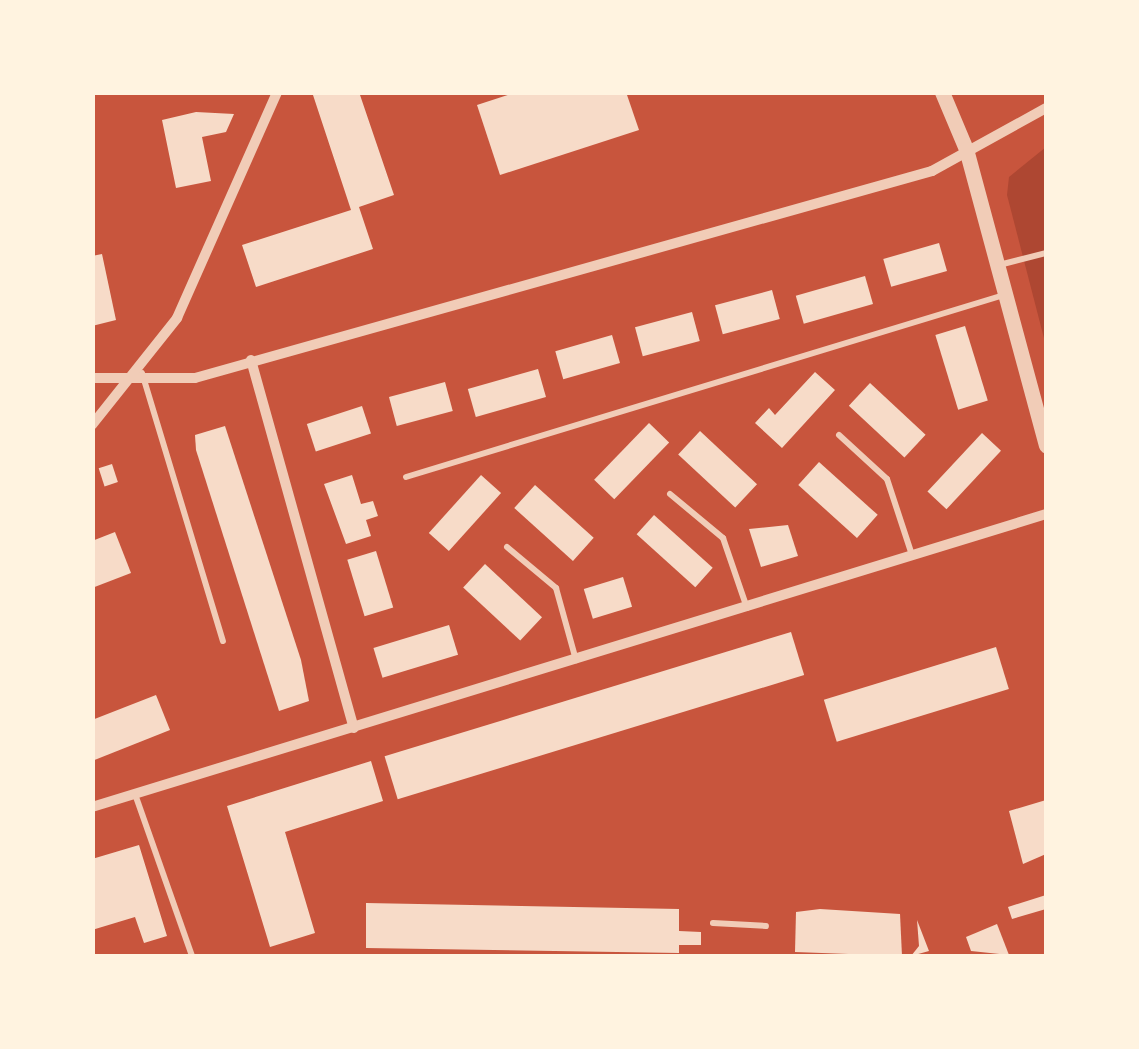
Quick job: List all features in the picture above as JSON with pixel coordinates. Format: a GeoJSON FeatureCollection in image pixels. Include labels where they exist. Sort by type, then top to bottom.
{"type":"FeatureCollection","features":[{"type":"Feature","properties":{"kind":"street"},"geometry":{"type":"LineString","coordinates":[[92,425],[142,373],[177,318],[277,92]]}},
{"type":"Feature","properties":{"kind":"street"},"geometry":{"type":"LineString","coordinates":[[942,92],[966,149],[1046,445]]}},
{"type":"Feature","properties":{"kind":"street"},"geometry":{"type":"LineString","coordinates":[[92,378],[142,373],[194,378],[932,172],[966,149],[1046,108]]}},
{"type":"Feature","properties":{"kind":"street"},"geometry":{"type":"LineString","coordinates":[[251,360],[354,728]]}},
{"type":"Feature","properties":{"kind":"street"},"geometry":{"type":"LineString","coordinates":[[92,807],[576,662],[1046,514]]}},
{"type":"Feature","properties":{"kind":"lane"},"geometry":{"type":"LineString","coordinates":[[998,266],[1046,253]]}},
{"type":"Feature","properties":{"kind":"lane"},"geometry":{"type":"LineString","coordinates":[[406,477],[1006,295]]}},
{"type":"Feature","properties":{"kind":"lane"},"geometry":{"type":"LineString","coordinates":[[142,373],[224,641]]}},
{"type":"Feature","properties":{"kind":"lane"},"geometry":{"type":"LineString","coordinates":[[839,435],[887,479],[912,556]]}},
{"type":"Feature","properties":{"kind":"lane"},"geometry":{"type":"LineString","coordinates":[[670,494],[723,538],[748,609]]}},
{"type":"Feature","properties":{"kind":"lane"},"geometry":{"type":"LineString","coordinates":[[507,547],[556,588],[576,662]]}},
{"type":"Feature","properties":{"kind":"lane"},"geometry":{"type":"LineString","coordinates":[[135,794],[192,956]]}},
{"type":"Feature","properties":{"kind":"lane"},"geometry":{"type":"LineString","coordinates":[[713,923],[766,926]]}},
{"type":"Feature","properties":{"kind":"shaded area"},"geometry":{"type":"Polygon","coordinates":[[[1046,147],[1046,346],[1007,195],[1009,177],[1046,147]]]}},
{"type":"Feature","properties":{"kind":"building"},"geometry":{"type":"Polygon","coordinates":[[[312,92],[359,92],[394,195],[359,207],[373,249],[256,287],[242,245],[351,210],[312,92]]]}},
{"type":"Feature","properties":{"kind":"building"},"geometry":{"type":"Polygon","coordinates":[[[517,92],[626,92],[639,130],[500,175],[477,105],[517,92]]]}},
{"type":"Feature","properties":{"kind":"building"},"geometry":{"type":"Polygon","coordinates":[[[196,112],[234,114],[226,132],[202,137],[211,181],[176,188],[162,120],[196,112]]]}},
{"type":"Feature","properties":{"kind":"building"},"geometry":{"type":"Polygon","coordinates":[[[939,243],[947,271],[891,287],[883,259],[939,243]]]}},
{"type":"Feature","properties":{"kind":"building"},"geometry":{"type":"Polygon","coordinates":[[[102,254],[116,320],[92,326],[92,256],[102,254]]]}},
{"type":"Feature","properties":{"kind":"building"},"geometry":{"type":"Polygon","coordinates":[[[865,276],[873,304],[804,324],[796,296],[865,276]]]}},
{"type":"Feature","properties":{"kind":"building"},"geometry":{"type":"Polygon","coordinates":[[[772,290],[780,319],[723,334],[715,305],[772,290]]]}},
{"type":"Feature","properties":{"kind":"building"},"geometry":{"type":"Polygon","coordinates":[[[692,312],[700,341],[643,356],[635,327],[692,312]]]}},
{"type":"Feature","properties":{"kind":"building"},"geometry":{"type":"Polygon","coordinates":[[[965,326],[988,401],[958,410],[935,335],[965,326]]]}},
{"type":"Feature","properties":{"kind":"building"},"geometry":{"type":"Polygon","coordinates":[[[612,335],[620,363],[563,379],[555,351],[612,335]]]}},
{"type":"Feature","properties":{"kind":"building"},"geometry":{"type":"Polygon","coordinates":[[[538,369],[546,397],[476,417],[468,389],[538,369]]]}},
{"type":"Feature","properties":{"kind":"building"},"geometry":{"type":"Polygon","coordinates":[[[815,372],[835,390],[782,448],[755,423],[769,408],[775,415],[815,372]]]}},
{"type":"Feature","properties":{"kind":"building"},"geometry":{"type":"Polygon","coordinates":[[[445,382],[453,411],[397,426],[389,397],[445,382]]]}},
{"type":"Feature","properties":{"kind":"building"},"geometry":{"type":"Polygon","coordinates":[[[870,383],[926,435],[904,458],[849,406],[870,383]]]}},
{"type":"Feature","properties":{"kind":"building"},"geometry":{"type":"Polygon","coordinates":[[[362,406],[371,434],[316,452],[307,424],[362,406]]]}},
{"type":"Feature","properties":{"kind":"building"},"geometry":{"type":"Polygon","coordinates":[[[649,423],[669,442],[614,499],[594,480],[649,423]]]}},
{"type":"Feature","properties":{"kind":"building"},"geometry":{"type":"Polygon","coordinates":[[[225,426],[301,660],[309,701],[279,711],[196,450],[195,435],[225,426]]]}},
{"type":"Feature","properties":{"kind":"building"},"geometry":{"type":"Polygon","coordinates":[[[700,431],[757,484],[735,508],[678,454],[700,431]]]}},
{"type":"Feature","properties":{"kind":"building"},"geometry":{"type":"Polygon","coordinates":[[[982,433],[1001,451],[946,509],[927,492],[982,433]]]}},
{"type":"Feature","properties":{"kind":"building"},"geometry":{"type":"Polygon","coordinates":[[[819,462],[878,515],[857,538],[798,485],[819,462]]]}},
{"type":"Feature","properties":{"kind":"building"},"geometry":{"type":"Polygon","coordinates":[[[112,464],[118,482],[105,486],[99,468],[112,464]]]}},
{"type":"Feature","properties":{"kind":"building"},"geometry":{"type":"Polygon","coordinates":[[[352,475],[361,504],[373,501],[378,516],[366,520],[371,536],[346,544],[324,484],[352,475]]]}},
{"type":"Feature","properties":{"kind":"building"},"geometry":{"type":"Polygon","coordinates":[[[481,475],[501,493],[449,551],[429,533],[481,475]]]}},
{"type":"Feature","properties":{"kind":"building"},"geometry":{"type":"Polygon","coordinates":[[[535,485],[594,538],[573,561],[514,508],[535,485]]]}},
{"type":"Feature","properties":{"kind":"building"},"geometry":{"type":"Polygon","coordinates":[[[654,515],[713,568],[695,587],[637,534],[654,515]]]}},
{"type":"Feature","properties":{"kind":"building"},"geometry":{"type":"Polygon","coordinates":[[[788,525],[798,556],[761,567],[749,529],[788,525]]]}},
{"type":"Feature","properties":{"kind":"building"},"geometry":{"type":"Polygon","coordinates":[[[115,532],[131,573],[92,588],[92,541],[115,532]]]}},
{"type":"Feature","properties":{"kind":"building"},"geometry":{"type":"Polygon","coordinates":[[[376,551],[393,607],[365,616],[347,560],[376,551]]]}},
{"type":"Feature","properties":{"kind":"building"},"geometry":{"type":"Polygon","coordinates":[[[485,564],[542,617],[520,641],[463,587],[485,564]]]}},
{"type":"Feature","properties":{"kind":"building"},"geometry":{"type":"Polygon","coordinates":[[[623,577],[632,607],[593,619],[584,589],[623,577]]]}},
{"type":"Feature","properties":{"kind":"building"},"geometry":{"type":"Polygon","coordinates":[[[449,625],[458,655],[383,678],[373,648],[449,625]]]}},
{"type":"Feature","properties":{"kind":"building"},"geometry":{"type":"Polygon","coordinates":[[[791,632],[804,675],[398,799],[385,756],[791,632]]]}},
{"type":"Feature","properties":{"kind":"building"},"geometry":{"type":"Polygon","coordinates":[[[996,647],[1009,689],[837,742],[824,700],[996,647]]]}},
{"type":"Feature","properties":{"kind":"building"},"geometry":{"type":"Polygon","coordinates":[[[156,695],[170,730],[92,761],[92,720],[156,695]]]}},
{"type":"Feature","properties":{"kind":"building"},"geometry":{"type":"Polygon","coordinates":[[[371,761],[383,801],[285,832],[315,933],[270,947],[227,806],[371,761]]]}},
{"type":"Feature","properties":{"kind":"building"},"geometry":{"type":"Polygon","coordinates":[[[1046,800],[1046,854],[1023,864],[1009,811],[1046,800]]]}},
{"type":"Feature","properties":{"kind":"building"},"geometry":{"type":"Polygon","coordinates":[[[139,845],[167,936],[144,943],[135,917],[92,930],[92,859],[139,845]]]}},
{"type":"Feature","properties":{"kind":"building"},"geometry":{"type":"Polygon","coordinates":[[[1046,895],[1046,909],[1012,919],[1008,907],[1046,895]]]}},
{"type":"Feature","properties":{"kind":"building"},"geometry":{"type":"Polygon","coordinates":[[[366,903],[679,909],[679,931],[701,932],[701,945],[679,945],[679,953],[366,948],[366,903]]]}},
{"type":"Feature","properties":{"kind":"building"},"geometry":{"type":"Polygon","coordinates":[[[820,909],[900,914],[902,956],[795,952],[796,912],[820,909]]]}},
{"type":"Feature","properties":{"kind":"building"},"geometry":{"type":"Polygon","coordinates":[[[917,920],[929,951],[911,956],[919,946],[917,920]]]}},
{"type":"Feature","properties":{"kind":"building"},"geometry":{"type":"Polygon","coordinates":[[[997,924],[1009,955],[971,951],[966,937],[997,924]]]}}]}
